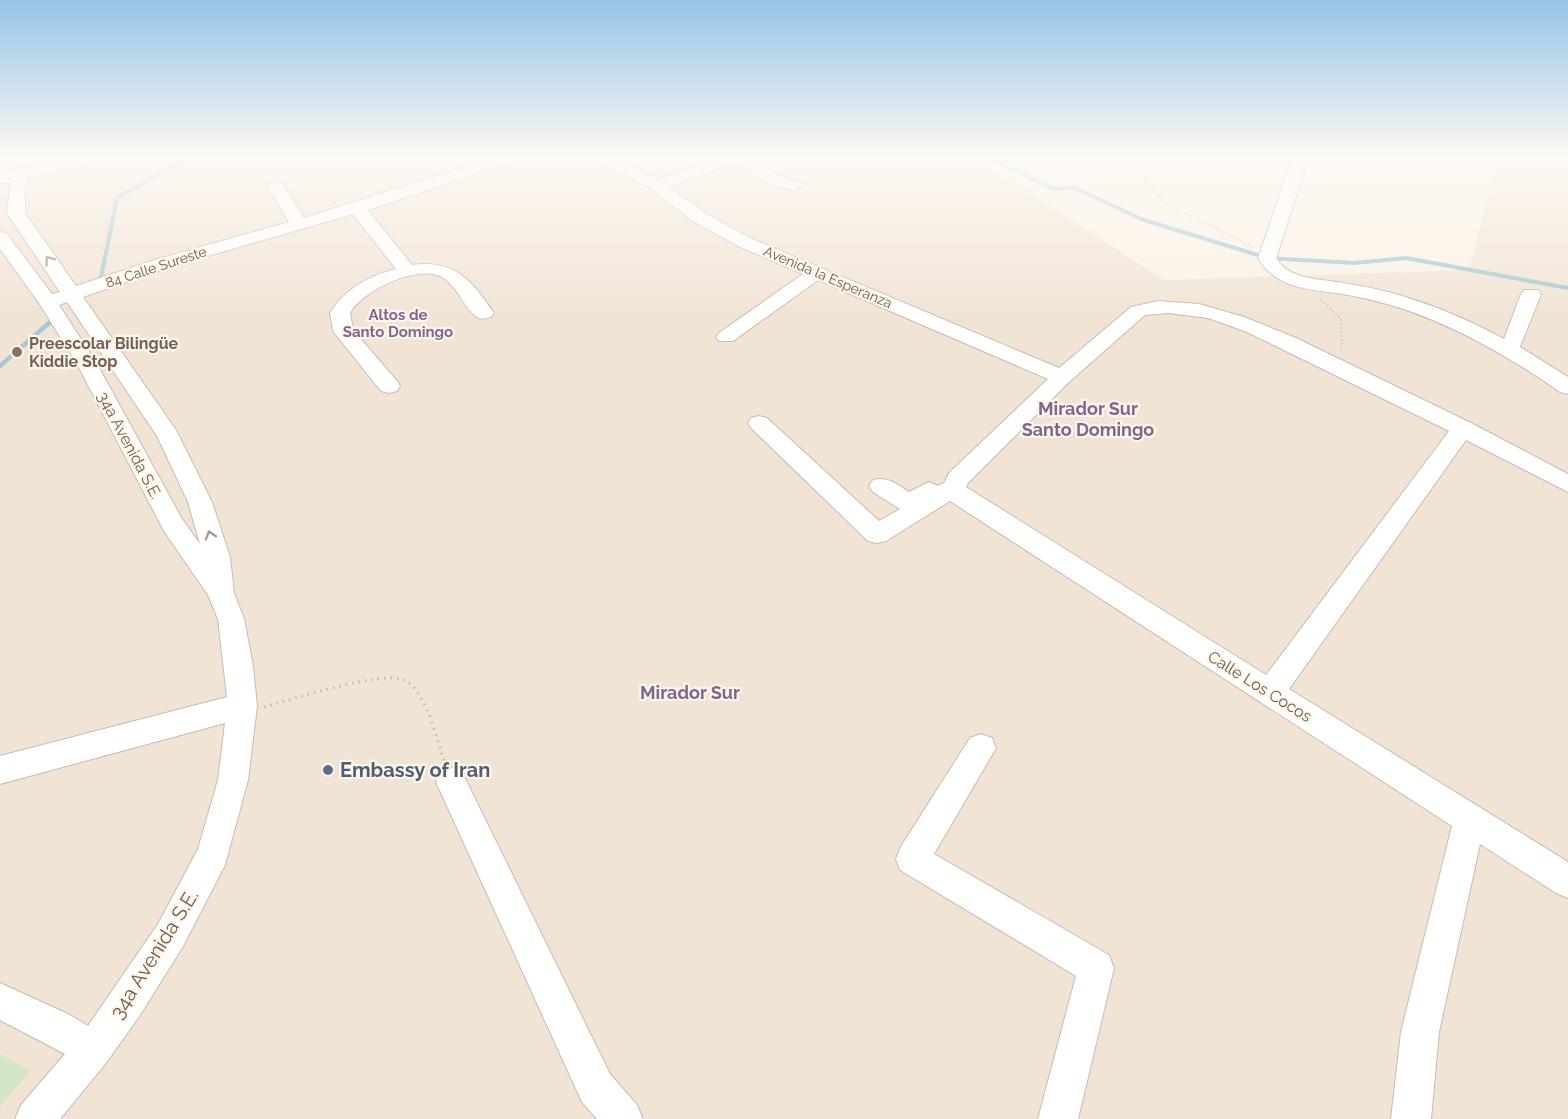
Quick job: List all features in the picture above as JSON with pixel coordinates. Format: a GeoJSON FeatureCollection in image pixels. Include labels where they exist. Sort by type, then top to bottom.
{"type":"FeatureCollection","features":[{"type":"Feature","properties":{"kind":"street","name":"34a Avenida S.E."},"geometry":{"type":"LineString","coordinates":[[16,211],[168,435],[200,502],[217,557],[221,593],[231,620],[239,666],[242,709],[233,780],[213,854],[170,936],[93,1050],[35,1119]]}},
{"type":"Feature","properties":{"kind":"street"},"geometry":{"type":"LineString","coordinates":[[292,211],[300,225]]}},
{"type":"Feature","properties":{"kind":"street","name":"84 Calle Sureste"},"geometry":{"type":"LineString","coordinates":[[50,307],[165,263],[346,211]]}},
{"type":"Feature","properties":{"kind":"street"},"geometry":{"type":"LineString","coordinates":[[359,211],[406,271]]}},
{"type":"Feature","properties":{"kind":"street","name":"Avenida la Esperanza"},"geometry":{"type":"LineString","coordinates":[[693,211],[720,230],[1062,377]]}},
{"type":"Feature","properties":{"kind":"street"},"geometry":{"type":"LineString","coordinates":[[1283,211],[1267,258],[1276,272],[1393,299],[1458,323],[1509,347],[1568,387]]}},
{"type":"Feature","properties":{"kind":"street","name":"34a Avenida S.E."},"geometry":{"type":"LineString","coordinates":[[0,237],[87,364],[173,525],[221,593]]}},
{"type":"Feature","properties":{"kind":"street"},"geometry":{"type":"LineString","coordinates":[[389,386],[343,331],[340,313],[356,294],[389,277],[406,271],[427,268],[447,272],[484,313]]}},
{"type":"Feature","properties":{"kind":"street"},"geometry":{"type":"LineString","coordinates":[[726,337],[817,272]]}},
{"type":"Feature","properties":{"kind":"street"},"geometry":{"type":"LineString","coordinates":[[1509,347],[1514,342],[1531,294]]}},
{"type":"Feature","properties":{"kind":"street"},"geometry":{"type":"LineString","coordinates":[[759,423],[877,534],[954,486],[957,478],[1062,377],[1138,311],[1153,306],[1170,307],[1219,316],[1240,323],[1331,363],[1463,428],[1568,484]]}},
{"type":"Feature","properties":{"kind":"street"},"geometry":{"type":"LineString","coordinates":[[87,364],[113,355]]}},
{"type":"Feature","properties":{"kind":"street"},"geometry":{"type":"LineString","coordinates":[[1270,692],[1463,428]]}},
{"type":"Feature","properties":{"kind":"street"},"geometry":{"type":"LineString","coordinates":[[881,486],[909,503],[937,487],[954,486]]}},
{"type":"Feature","properties":{"kind":"street","name":"Calle Los Cocos"},"geometry":{"type":"LineString","coordinates":[[954,486],[960,497],[1568,881]]}},
{"type":"Feature","properties":{"kind":"street"},"geometry":{"type":"LineString","coordinates":[[0,770],[242,709]]}},
{"type":"Feature","properties":{"kind":"street"},"geometry":{"type":"LineString","coordinates":[[981,748],[912,859],[1096,968],[1058,1119]]}},
{"type":"Feature","properties":{"kind":"street"},"geometry":{"type":"LineString","coordinates":[[450,782],[596,1088],[623,1119]]}},
{"type":"Feature","properties":{"kind":"street"},"geometry":{"type":"LineString","coordinates":[[1411,1119],[1420,1032],[1470,819]]}},
{"type":"Feature","properties":{"kind":"street"},"geometry":{"type":"LineString","coordinates":[[0,1001],[55,1027],[93,1050]]}},
{"type":"Feature","properties":{"kind":"path"},"geometry":{"type":"LineString","coordinates":[[1179,211],[1268,255]]}},
{"type":"Feature","properties":{"kind":"path"},"geometry":{"type":"LineString","coordinates":[[1313,282],[1319,298],[1341,319],[1342,347],[1331,363]]}},
{"type":"Feature","properties":{"kind":"path"},"geometry":{"type":"LineString","coordinates":[[242,709],[383,677],[404,680],[418,693],[430,717],[450,782]]}},
{"type":"Feature","properties":{"kind":"shaded area"},"geometry":{"type":"Polygon","coordinates":[[[0,211],[1058,211],[1164,280],[1469,270],[1484,211],[1568,211],[1568,1119],[0,1119],[0,211]]]}},
{"type":"Feature","properties":{"kind":"green space"},"geometry":{"type":"Polygon","coordinates":[[[0,1054],[31,1071],[0,1106],[0,1054]]]}},
{"type":"Feature","properties":{"kind":"waterway"},"geometry":{"type":"LineString","coordinates":[[97,280],[101,277],[114,211]]}},
{"type":"Feature","properties":{"kind":"waterway"},"geometry":{"type":"LineString","coordinates":[[1124,211],[1141,219],[1267,258],[1355,263],[1406,258],[1568,288]]}},
{"type":"Feature","properties":{"kind":"waterway"},"geometry":{"type":"LineString","coordinates":[[0,366],[49,323]]}},
{"type":"Feature","properties":{"kind":"place","name":"Preescolar Bilingüe Kiddie Stop"},"geometry":{"type":"Point","coordinates":[17,352]}},
{"type":"Feature","properties":{"kind":"place","name":"Embassy of Iran"},"geometry":{"type":"Point","coordinates":[328,770]}},
{"type":"Feature","properties":{"kind":"district","name":"Altos de Santo Domingo"},"geometry":{"type":"Point","coordinates":[398,324]}},
{"type":"Feature","properties":{"kind":"district","name":"Mirador Sur Santo Domingo"},"geometry":{"type":"Point","coordinates":[1088,419]}},
{"type":"Feature","properties":{"kind":"district","name":"Mirador Sur"},"geometry":{"type":"Point","coordinates":[690,693]}}]}
